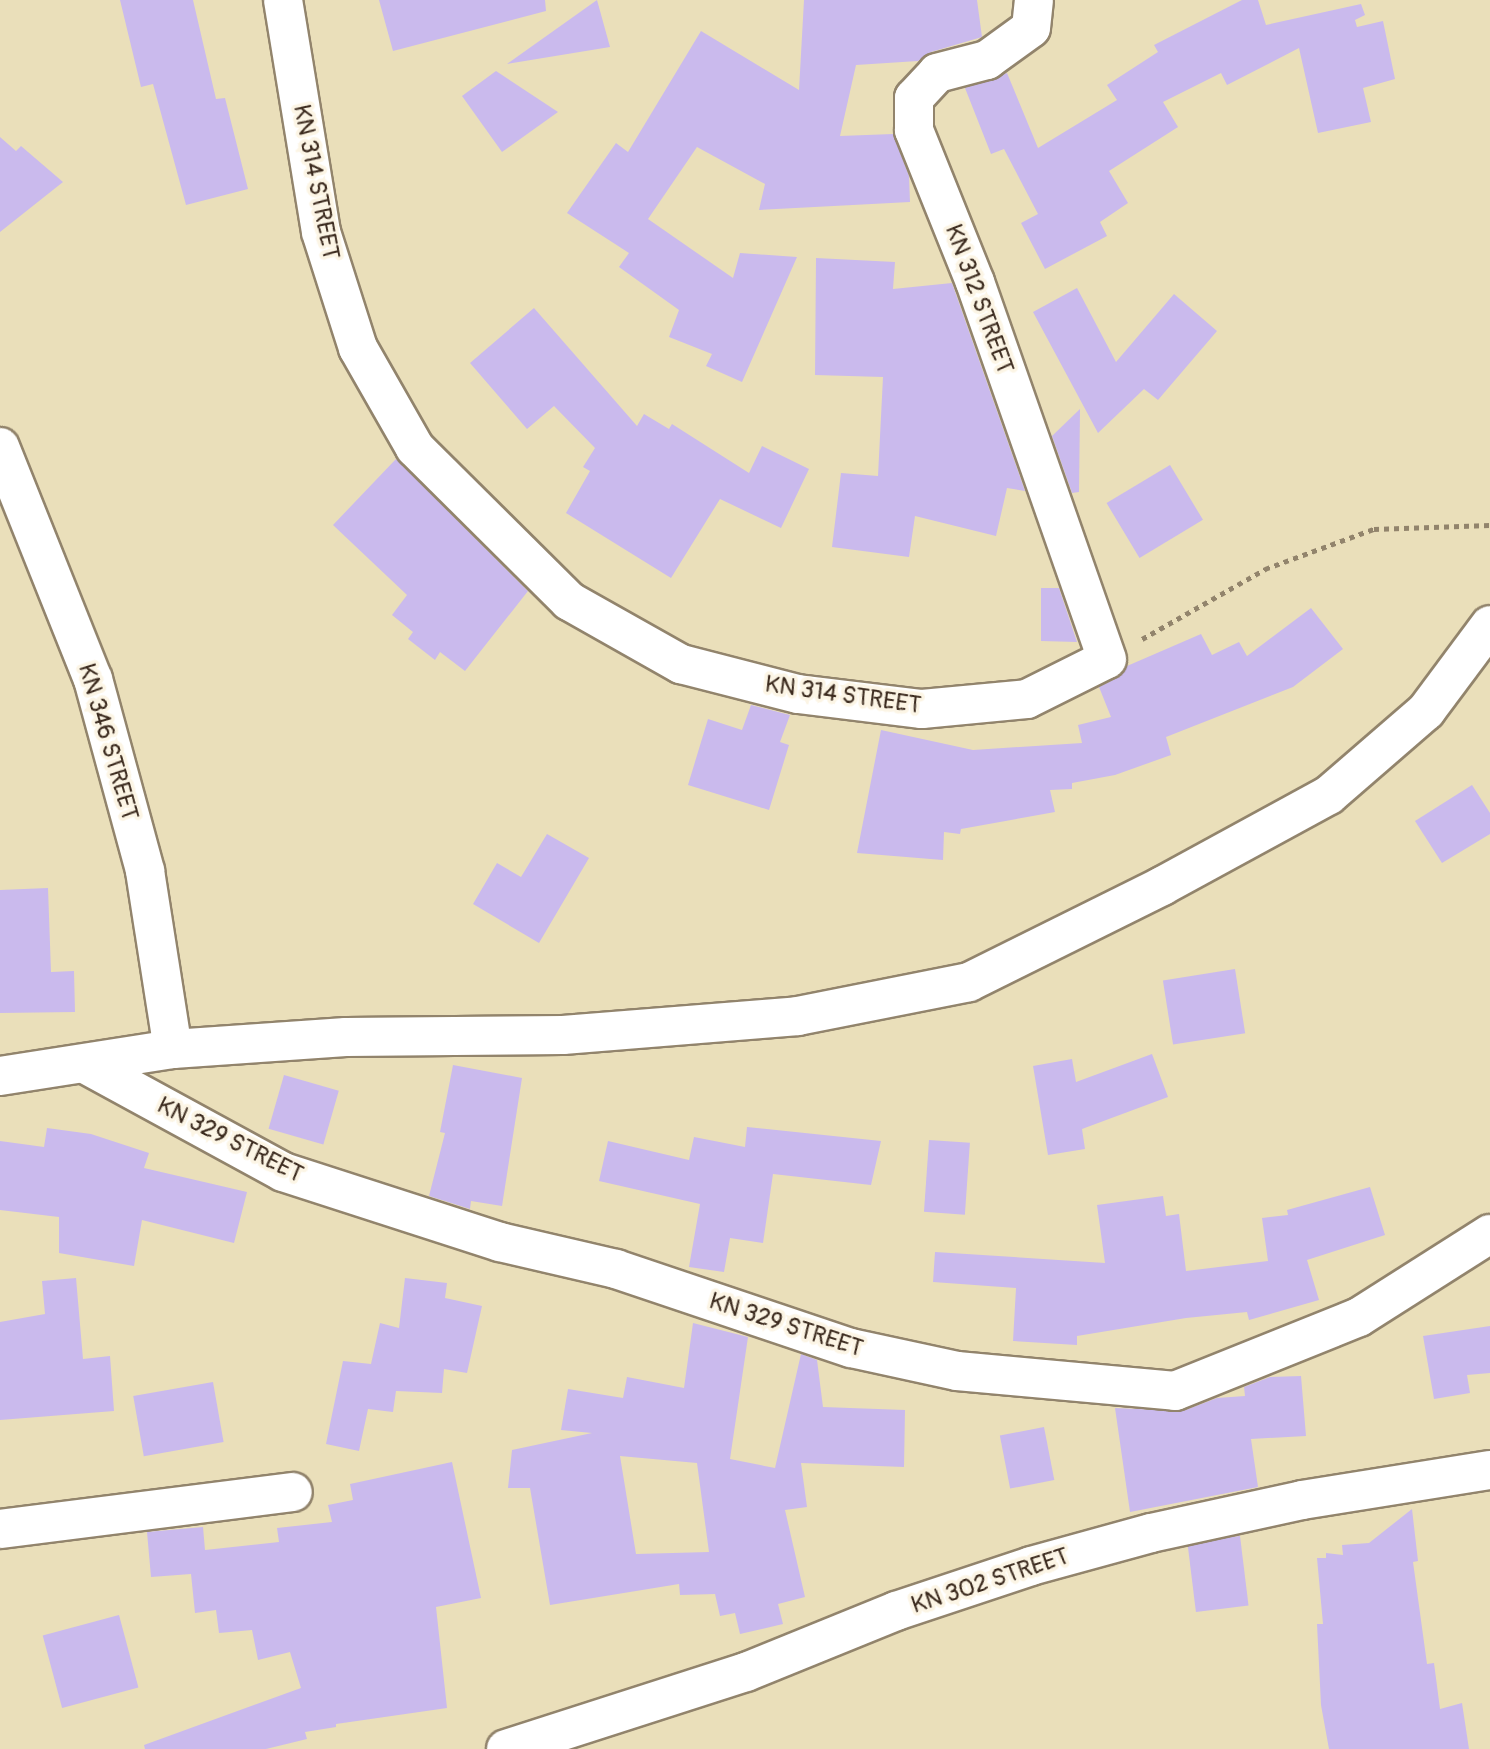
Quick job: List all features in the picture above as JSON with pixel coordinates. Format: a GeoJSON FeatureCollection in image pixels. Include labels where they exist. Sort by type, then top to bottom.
{"type":"FeatureCollection","features":[{"type":"Feature","properties":{"kind":"street","name":"KN 314 STREET"},"geometry":{"type":"LineString","coordinates":[[283,0],[321,232],[358,348],[415,447],[569,601],[681,664],[798,694],[922,709],[1027,699],[1107,659]]}},
{"type":"Feature","properties":{"kind":"street","name":"KN 312 STREET"},"geometry":{"type":"LineString","coordinates":[[1034,0],[1031,28],[987,60],[937,73],[914,98],[914,130],[975,282],[1107,659]]}},
{"type":"Feature","properties":{"kind":"street","name":"KN 346 STREET"},"geometry":{"type":"LineString","coordinates":[[0,447],[93,679],[145,871],[173,1049]]}},
{"type":"Feature","properties":{"kind":"street"},"geometry":{"type":"LineString","coordinates":[[0,1076],[87,1065],[173,1049],[346,1037],[563,1035],[798,1016],[969,982],[1162,886],[1329,795],[1426,711],[1490,625]]}},
{"type":"Feature","properties":{"kind":"street","name":"KN 329 STREET"},"geometry":{"type":"LineString","coordinates":[[87,1065],[283,1172],[500,1242],[616,1269],[850,1348],[957,1371],[1175,1391],[1359,1317],[1490,1234]]}},
{"type":"Feature","properties":{"kind":"street","name":"KN 302 STREET"},"geometry":{"type":"LineString","coordinates":[[506,1749],[746,1672],[896,1611],[1031,1566],[1151,1533],[1302,1500],[1490,1470]]}},
{"type":"Feature","properties":{"kind":"street"},"geometry":{"type":"LineString","coordinates":[[0,1529],[293,1492]]}},
{"type":"Feature","properties":{"kind":"path"},"geometry":{"type":"LineString","coordinates":[[1107,659],[1265,569],[1374,529],[1490,525]]}},
{"type":"Feature","properties":{"kind":"building"},"geometry":{"type":"Polygon","coordinates":[[[120,0],[193,0],[216,99],[225,98],[248,189],[186,205],[153,84],[141,87],[120,0]]]}},
{"type":"Feature","properties":{"kind":"building"},"geometry":{"type":"Polygon","coordinates":[[[379,0],[545,0],[546,11],[393,51],[379,0]]]}},
{"type":"Feature","properties":{"kind":"building"},"geometry":{"type":"Polygon","coordinates":[[[597,0],[610,47],[507,64],[597,0]]]}},
{"type":"Feature","properties":{"kind":"building"},"geometry":{"type":"Polygon","coordinates":[[[804,0],[977,0],[982,37],[931,52],[918,61],[856,65],[840,136],[893,134],[909,176],[910,202],[759,210],[765,184],[697,147],[648,219],[733,278],[740,253],[797,257],[742,382],[706,366],[712,354],[669,337],[679,310],[619,267],[629,253],[567,213],[616,143],[628,152],[701,31],[799,90],[804,0]]]}},
{"type":"Feature","properties":{"kind":"building"},"geometry":{"type":"Polygon","coordinates":[[[1242,0],[1258,0],[1266,25],[1361,4],[1365,15],[1355,20],[1357,27],[1383,21],[1395,79],[1363,88],[1371,122],[1318,133],[1299,48],[1227,85],[1221,73],[1163,102],[1178,127],[1109,171],[1128,203],[1100,222],[1107,236],[1045,269],[1021,223],[1038,214],[1004,149],[991,154],[965,88],[1007,73],[1038,148],[1117,100],[1107,85],[1158,52],[1154,45],[1242,0]]]}},
{"type":"Feature","properties":{"kind":"building"},"geometry":{"type":"Polygon","coordinates":[[[496,71],[558,112],[502,152],[462,96],[496,71]]]}},
{"type":"Feature","properties":{"kind":"building"},"geometry":{"type":"Polygon","coordinates":[[[0,137],[16,151],[21,146],[63,182],[0,232],[0,137]]]}},
{"type":"Feature","properties":{"kind":"building"},"geometry":{"type":"Polygon","coordinates":[[[816,258],[895,262],[893,289],[952,283],[1025,491],[1007,488],[996,536],[915,516],[909,557],[832,547],[841,473],[878,476],[883,377],[815,375],[816,258]]]}},
{"type":"Feature","properties":{"kind":"building"},"geometry":{"type":"Polygon","coordinates":[[[1077,288],[1116,362],[1174,294],[1217,331],[1158,400],[1144,389],[1098,433],[1033,312],[1077,288]]]}},
{"type":"Feature","properties":{"kind":"building"},"geometry":{"type":"Polygon","coordinates":[[[534,308],[637,426],[644,414],[669,429],[672,424],[749,473],[762,446],[809,469],[781,528],[720,499],[671,578],[566,513],[590,471],[583,467],[595,448],[554,406],[527,429],[470,363],[534,308]]]}},
{"type":"Feature","properties":{"kind":"building"},"geometry":{"type":"Polygon","coordinates":[[[1080,409],[1079,492],[1072,493],[1052,436],[1080,409]]]}},
{"type":"Feature","properties":{"kind":"building"},"geometry":{"type":"Polygon","coordinates":[[[396,459],[528,591],[465,671],[440,652],[435,660],[408,639],[413,632],[392,615],[407,595],[333,525],[396,459]]]}},
{"type":"Feature","properties":{"kind":"building"},"geometry":{"type":"Polygon","coordinates":[[[1170,465],[1203,520],[1140,558],[1107,503],[1170,465]]]}},
{"type":"Feature","properties":{"kind":"building"},"geometry":{"type":"Polygon","coordinates":[[[1041,588],[1059,588],[1077,642],[1041,641],[1041,588]]]}},
{"type":"Feature","properties":{"kind":"building"},"geometry":{"type":"Polygon","coordinates":[[[1311,608],[1343,649],[1293,687],[1166,737],[1171,755],[1115,775],[1072,783],[1072,789],[1050,790],[1055,812],[961,829],[960,834],[944,832],[943,860],[857,853],[881,730],[973,750],[1082,743],[1078,725],[1111,717],[1099,687],[1117,678],[1127,666],[1201,634],[1212,655],[1239,642],[1247,656],[1311,608]]]}},
{"type":"Feature","properties":{"kind":"building"},"geometry":{"type":"Polygon","coordinates":[[[751,705],[790,715],[780,742],[789,745],[769,810],[688,785],[708,719],[742,730],[751,705]]]}},
{"type":"Feature","properties":{"kind":"building"},"geometry":{"type":"Polygon","coordinates":[[[1472,785],[1490,813],[1490,834],[1442,863],[1415,821],[1472,785]]]}},
{"type":"Feature","properties":{"kind":"building"},"geometry":{"type":"Polygon","coordinates":[[[547,834],[589,858],[539,943],[473,904],[497,863],[521,877],[547,834]]]}},
{"type":"Feature","properties":{"kind":"building"},"geometry":{"type":"Polygon","coordinates":[[[48,888],[51,972],[74,971],[75,1012],[0,1013],[0,890],[48,888]]]}},
{"type":"Feature","properties":{"kind":"building"},"geometry":{"type":"Polygon","coordinates":[[[1235,969],[1245,1033],[1173,1045],[1163,980],[1235,969]]]}},
{"type":"Feature","properties":{"kind":"building"},"geometry":{"type":"Polygon","coordinates":[[[1152,1054],[1168,1097],[1082,1129],[1085,1149],[1048,1155],[1033,1066],[1072,1059],[1076,1082],[1152,1054]]]}},
{"type":"Feature","properties":{"kind":"building"},"geometry":{"type":"Polygon","coordinates":[[[453,1065],[522,1078],[502,1206],[471,1201],[470,1209],[429,1196],[445,1133],[440,1132],[453,1065]]]}},
{"type":"Feature","properties":{"kind":"building"},"geometry":{"type":"Polygon","coordinates":[[[284,1075],[339,1091],[323,1145],[269,1129],[284,1075]]]}},
{"type":"Feature","properties":{"kind":"building"},"geometry":{"type":"Polygon","coordinates":[[[747,1127],[881,1141],[871,1185],[773,1174],[763,1243],[730,1238],[724,1272],[689,1267],[700,1204],[599,1181],[608,1141],[689,1160],[694,1137],[745,1147],[747,1127]]]}},
{"type":"Feature","properties":{"kind":"building"},"geometry":{"type":"Polygon","coordinates":[[[47,1128],[91,1134],[149,1153],[144,1168],[247,1192],[234,1243],[142,1220],[134,1266],[59,1253],[59,1217],[0,1210],[0,1141],[44,1147],[47,1128]]]}},
{"type":"Feature","properties":{"kind":"building"},"geometry":{"type":"Polygon","coordinates":[[[929,1140],[970,1143],[965,1215],[924,1212],[929,1140]]]}},
{"type":"Feature","properties":{"kind":"building"},"geometry":{"type":"Polygon","coordinates":[[[1370,1187],[1385,1235],[1307,1260],[1319,1300],[1249,1320],[1247,1312],[1186,1318],[1077,1336],[1077,1345],[1013,1341],[1016,1288],[933,1282],[935,1252],[1105,1263],[1097,1205],[1163,1196],[1166,1216],[1179,1214],[1186,1271],[1268,1261],[1262,1218],[1288,1215],[1287,1210],[1370,1187]]]}},
{"type":"Feature","properties":{"kind":"building"},"geometry":{"type":"Polygon","coordinates":[[[76,1278],[83,1359],[110,1356],[114,1411],[0,1420],[0,1322],[45,1314],[42,1281],[76,1278]]]}},
{"type":"Feature","properties":{"kind":"building"},"geometry":{"type":"Polygon","coordinates":[[[405,1278],[447,1283],[445,1298],[482,1306],[467,1373],[444,1369],[442,1393],[396,1391],[393,1412],[368,1409],[359,1451],[326,1444],[343,1361],[371,1364],[380,1323],[399,1328],[405,1278]]]}},
{"type":"Feature","properties":{"kind":"building"},"geometry":{"type":"Polygon","coordinates":[[[693,1323],[748,1337],[730,1459],[775,1468],[801,1354],[817,1360],[823,1407],[905,1410],[904,1467],[801,1463],[807,1507],[785,1510],[805,1597],[778,1604],[783,1624],[740,1634],[735,1613],[720,1616],[715,1594],[680,1595],[679,1584],[550,1605],[530,1488],[508,1488],[512,1450],[592,1433],[561,1430],[568,1389],[623,1398],[627,1377],[684,1388],[693,1323]],[[620,1456],[636,1554],[709,1552],[697,1463],[620,1456]]]}},
{"type":"Feature","properties":{"kind":"building"},"geometry":{"type":"Polygon","coordinates":[[[1490,1326],[1490,1373],[1467,1375],[1470,1393],[1434,1399],[1423,1336],[1490,1326]]]}},
{"type":"Feature","properties":{"kind":"building"},"geometry":{"type":"Polygon","coordinates":[[[1301,1376],[1306,1436],[1251,1439],[1258,1487],[1130,1512],[1115,1408],[1183,1411],[1217,1398],[1245,1396],[1244,1387],[1270,1377],[1301,1376]]]}},
{"type":"Feature","properties":{"kind":"building"},"geometry":{"type":"Polygon","coordinates":[[[213,1382],[224,1442],[144,1456],[133,1396],[213,1382]]]}},
{"type":"Feature","properties":{"kind":"building"},"geometry":{"type":"Polygon","coordinates":[[[1044,1427],[1054,1480],[1010,1489],[1000,1436],[1044,1427]]]}},
{"type":"Feature","properties":{"kind":"building"},"geometry":{"type":"Polygon","coordinates":[[[452,1462],[481,1598],[436,1607],[447,1708],[336,1724],[336,1727],[305,1732],[307,1739],[266,1749],[145,1749],[144,1745],[301,1688],[290,1652],[258,1660],[252,1630],[219,1633],[216,1610],[195,1613],[191,1574],[151,1577],[147,1532],[203,1527],[205,1550],[279,1542],[277,1528],[332,1522],[328,1505],[353,1500],[350,1484],[452,1462]]]}},
{"type":"Feature","properties":{"kind":"building"},"geometry":{"type":"Polygon","coordinates":[[[1412,1509],[1418,1561],[1413,1562],[1427,1664],[1434,1663],[1440,1709],[1462,1703],[1469,1749],[1329,1749],[1321,1705],[1317,1624],[1323,1624],[1317,1558],[1326,1558],[1326,1553],[1343,1555],[1342,1545],[1369,1543],[1412,1509]]]}},
{"type":"Feature","properties":{"kind":"building"},"geometry":{"type":"Polygon","coordinates":[[[1240,1536],[1249,1605],[1196,1612],[1187,1542],[1240,1536]]]}},
{"type":"Feature","properties":{"kind":"building"},"geometry":{"type":"Polygon","coordinates":[[[119,1615],[138,1687],[62,1708],[43,1635],[119,1615]]]}}]}
